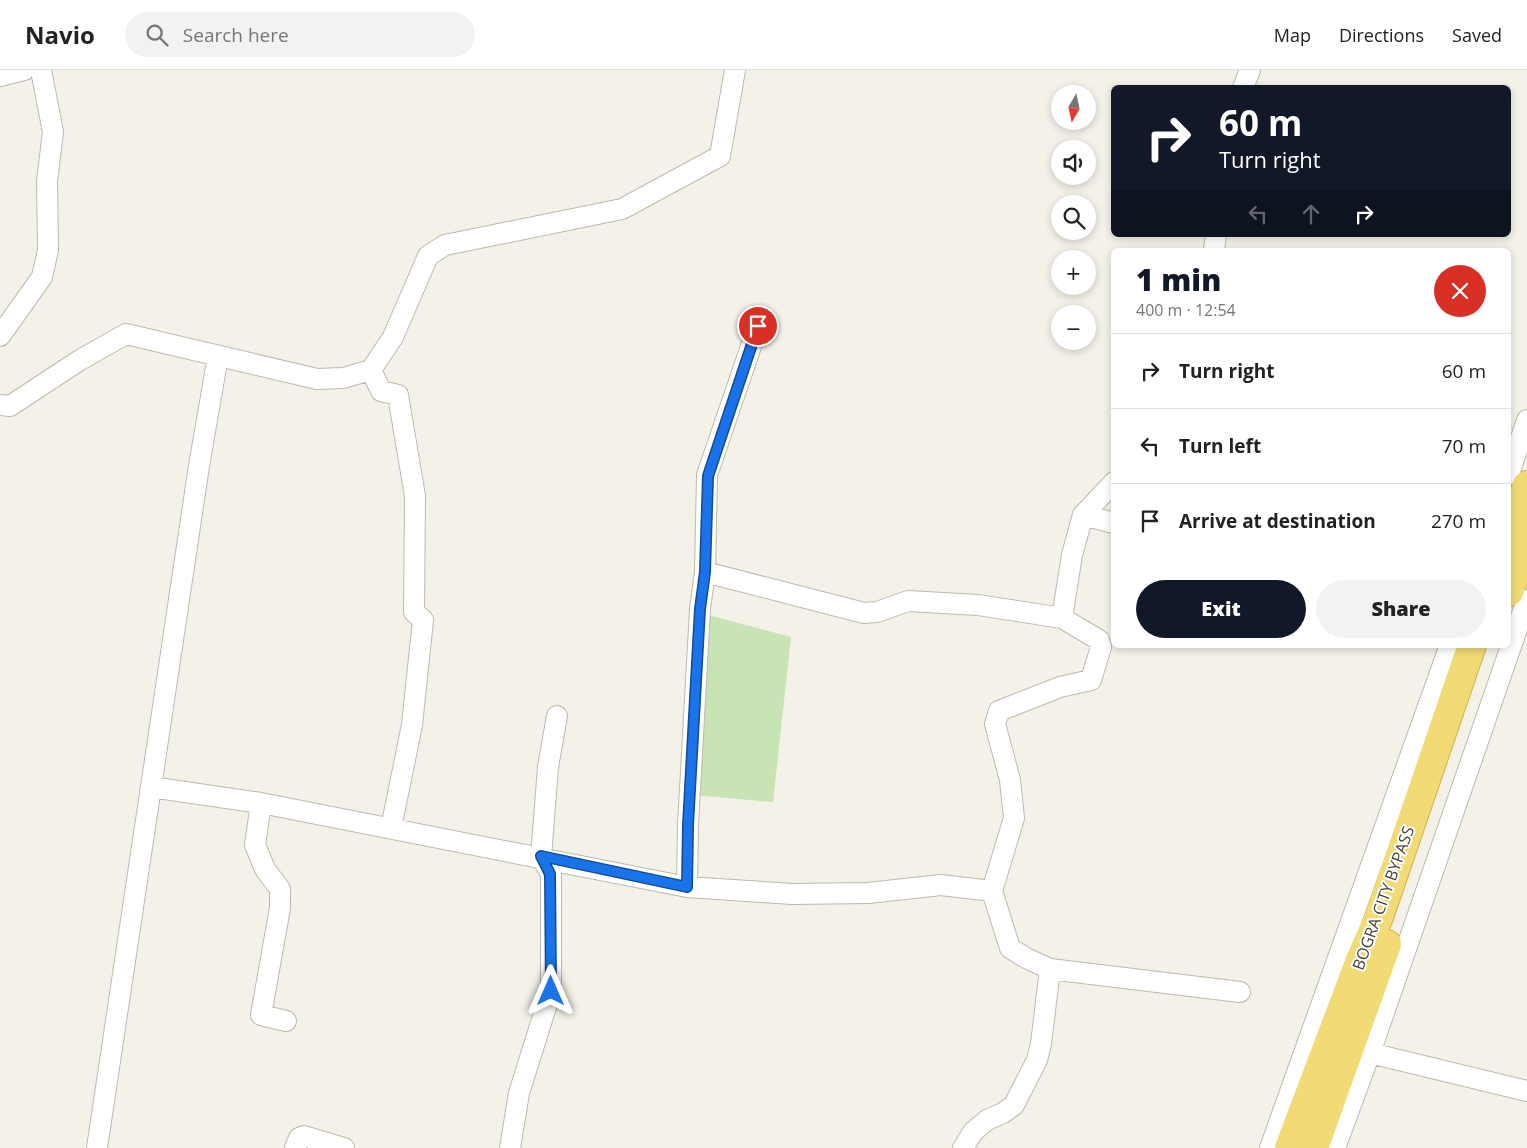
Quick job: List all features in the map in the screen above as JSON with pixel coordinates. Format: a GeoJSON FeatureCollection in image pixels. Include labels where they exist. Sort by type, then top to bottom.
{"type":"FeatureCollection","features":[{"type":"Feature","properties":{"kind":"highway"},"geometry":{"type":"LineString","coordinates":[[1511,532],[1527,485]]}},
{"type":"Feature","properties":{"kind":"highway"},"geometry":{"type":"LineString","coordinates":[[1511,586],[1527,541]]}},
{"type":"Feature","properties":{"kind":"highway","name":"BOGRA CITY BYPASS"},"geometry":{"type":"LineString","coordinates":[[1314,1148],[1379,964],[1388,919],[1471,648]]}},
{"type":"Feature","properties":{"kind":"highway","name":"BOGRA CITY BYPASS"},"geometry":{"type":"LineString","coordinates":[[1288,1148],[1360,960],[1388,919],[1489,648]]}},
{"type":"Feature","properties":{"kind":"street"},"geometry":{"type":"LineString","coordinates":[[0,76],[24,70]]}},
{"type":"Feature","properties":{"kind":"street"},"geometry":{"type":"LineString","coordinates":[[0,336],[42,277],[48,250],[47,181],[53,132],[42,70]]}},
{"type":"Feature","properties":{"kind":"street"},"geometry":{"type":"LineString","coordinates":[[0,405],[10,406],[80,360],[126,334],[317,379],[343,378],[371,370],[393,337],[428,256],[445,245],[622,209],[720,156],[735,70]]}},
{"type":"Feature","properties":{"kind":"street"},"geometry":{"type":"LineString","coordinates":[[1244,85],[1250,70]]}},
{"type":"Feature","properties":{"kind":"street"},"geometry":{"type":"LineString","coordinates":[[687,887],[688,825],[700,609],[705,572],[708,476],[758,326]]}},
{"type":"Feature","properties":{"kind":"street"},"geometry":{"type":"LineString","coordinates":[[97,1148],[199,466],[218,356]]}},
{"type":"Feature","properties":{"kind":"street"},"geometry":{"type":"LineString","coordinates":[[371,370],[381,391],[398,395],[416,496],[414,612],[423,620],[412,725],[391,828]]}},
{"type":"Feature","properties":{"kind":"street"},"geometry":{"type":"LineString","coordinates":[[1511,468],[1527,420]]}},
{"type":"Feature","properties":{"kind":"street"},"geometry":{"type":"LineString","coordinates":[[1062,618],[1072,555],[1083,515],[1111,485]]}},
{"type":"Feature","properties":{"kind":"street"},"geometry":{"type":"LineString","coordinates":[[1083,515],[1111,522]]}},
{"type":"Feature","properties":{"kind":"street"},"geometry":{"type":"LineString","coordinates":[[705,572],[864,613],[877,612],[908,601],[978,605],[1062,618],[1099,640],[1101,647],[1091,680],[1060,687],[999,711],[995,724],[1010,780],[1014,818],[992,891],[1010,948],[1050,970],[1240,992]]}},
{"type":"Feature","properties":{"kind":"street"},"geometry":{"type":"LineString","coordinates":[[1511,646],[1527,600]]}},
{"type":"Feature","properties":{"kind":"street"},"geometry":{"type":"LineString","coordinates":[[1270,1148],[1385,833],[1449,648]]}},
{"type":"Feature","properties":{"kind":"street"},"geometry":{"type":"LineString","coordinates":[[1335,1148],[1370,1053],[1510,648]]}},
{"type":"Feature","properties":{"kind":"street"},"geometry":{"type":"LineString","coordinates":[[510,1148],[519,1092],[551,991],[550,874],[541,856],[548,767],[558,716]]}},
{"type":"Feature","properties":{"kind":"street"},"geometry":{"type":"LineString","coordinates":[[151,787],[261,803],[541,856],[687,887],[792,894],[868,893],[941,885],[992,891]]}},
{"type":"Feature","properties":{"kind":"street"},"geometry":{"type":"LineString","coordinates":[[261,803],[255,845],[266,869],[280,889],[280,908],[261,1015],[286,1021]]}},
{"type":"Feature","properties":{"kind":"street"},"geometry":{"type":"LineString","coordinates":[[963,1148],[973,1132],[987,1120],[1003,1113],[1014,1105],[1037,1060],[1042,1044],[1050,970]]}},
{"type":"Feature","properties":{"kind":"street"},"geometry":{"type":"LineString","coordinates":[[1370,1053],[1527,1091]]}},
{"type":"Feature","properties":{"kind":"street"},"geometry":{"type":"LineString","coordinates":[[295,1148],[299,1138],[304,1136],[344,1148]]}},
{"type":"Feature","properties":{"kind":"green space"},"geometry":{"type":"Polygon","coordinates":[[[704,614],[791,637],[773,802],[693,795],[704,614]]]}},
{"type":"Feature","properties":{"kind":"route"},"geometry":{"type":"LineString","coordinates":[[551,991],[550,874],[541,856],[611,873],[687,887],[688,825],[694,747],[700,609],[705,572],[708,476],[758,326]]}}]}
